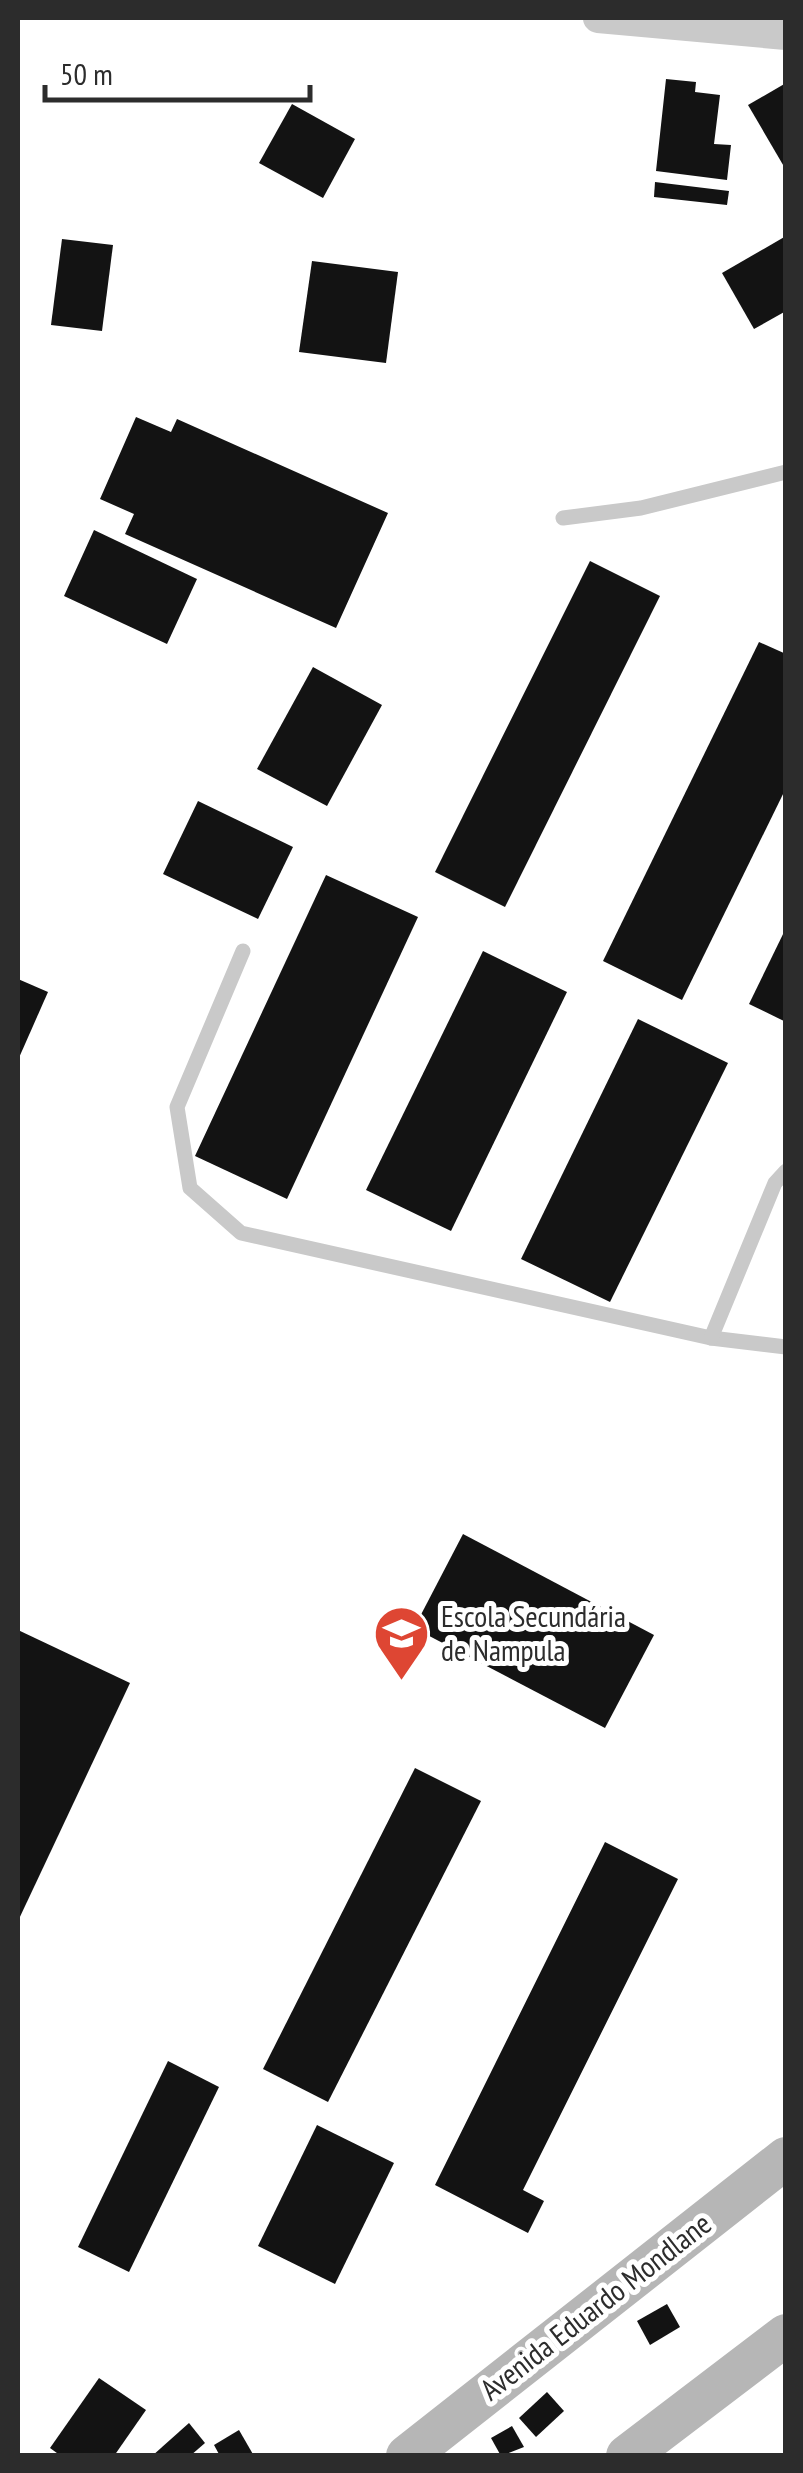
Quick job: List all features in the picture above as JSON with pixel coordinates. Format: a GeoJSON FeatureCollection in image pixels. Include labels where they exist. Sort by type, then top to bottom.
{"type":"FeatureCollection","features":[{"type":"Feature","properties":{"kind":"main road","name":"Avenida Eduardo Mondlane"},"geometry":{"type":"LineString","coordinates":[[407,2456],[786,2158]]}},
{"type":"Feature","properties":{"kind":"main road"},"geometry":{"type":"LineString","coordinates":[[627,2456],[786,2335]]}},
{"type":"Feature","properties":{"kind":"street"},"geometry":{"type":"LineString","coordinates":[[612,18],[786,35]]}},
{"type":"Feature","properties":{"kind":"lane"},"geometry":{"type":"LineString","coordinates":[[563,518],[642,508],[786,472]]}},
{"type":"Feature","properties":{"kind":"lane"},"geometry":{"type":"LineString","coordinates":[[242,951],[177,1107],[190,1188],[240,1233],[710,1338],[786,1347]]}},
{"type":"Feature","properties":{"kind":"lane"},"geometry":{"type":"LineString","coordinates":[[710,1338],[776,1182],[786,1171]]}},
{"type":"Feature","properties":{"kind":"building"},"geometry":{"type":"Polygon","coordinates":[[[666,79],[696,82],[695,92],[720,95],[714,144],[731,145],[727,180],[656,171],[666,79]]]}},
{"type":"Feature","properties":{"kind":"building"},"geometry":{"type":"Polygon","coordinates":[[[786,83],[786,170],[748,105],[786,83]]]}},
{"type":"Feature","properties":{"kind":"building"},"geometry":{"type":"Polygon","coordinates":[[[292,104],[355,139],[323,198],[259,163],[292,104]]]}},
{"type":"Feature","properties":{"kind":"building"},"geometry":{"type":"Polygon","coordinates":[[[655,182],[729,191],[727,205],[654,197],[655,182]]]}},
{"type":"Feature","properties":{"kind":"building"},"geometry":{"type":"Polygon","coordinates":[[[786,236],[786,311],[754,329],[722,273],[786,236]]]}},
{"type":"Feature","properties":{"kind":"building"},"geometry":{"type":"Polygon","coordinates":[[[62,239],[113,245],[102,331],[51,325],[62,239]]]}},
{"type":"Feature","properties":{"kind":"building"},"geometry":{"type":"Polygon","coordinates":[[[312,261],[398,272],[386,363],[299,352],[312,261]]]}},
{"type":"Feature","properties":{"kind":"building"},"geometry":{"type":"Polygon","coordinates":[[[136,417],[171,432],[177,419],[388,513],[336,628],[125,534],[134,514],[100,499],[136,417]]]}},
{"type":"Feature","properties":{"kind":"building"},"geometry":{"type":"Polygon","coordinates":[[[94,530],[197,579],[167,644],[64,596],[94,530]]]}},
{"type":"Feature","properties":{"kind":"building"},"geometry":{"type":"Polygon","coordinates":[[[590,561],[660,596],[505,907],[435,872],[590,561]]]}},
{"type":"Feature","properties":{"kind":"building"},"geometry":{"type":"Polygon","coordinates":[[[759,642],[786,654],[786,788],[682,1000],[603,961],[759,642]]]}},
{"type":"Feature","properties":{"kind":"building"},"geometry":{"type":"Polygon","coordinates":[[[313,667],[382,705],[327,806],[257,769],[313,667]]]}},
{"type":"Feature","properties":{"kind":"building"},"geometry":{"type":"Polygon","coordinates":[[[198,801],[293,847],[258,919],[163,874],[198,801]]]}},
{"type":"Feature","properties":{"kind":"building"},"geometry":{"type":"Polygon","coordinates":[[[326,875],[418,917],[287,1199],[195,1156],[326,875]]]}},
{"type":"Feature","properties":{"kind":"building"},"geometry":{"type":"Polygon","coordinates":[[[786,928],[786,1022],[749,1004],[786,928]]]}},
{"type":"Feature","properties":{"kind":"building"},"geometry":{"type":"Polygon","coordinates":[[[483,951],[567,992],[451,1231],[366,1190],[483,951]]]}},
{"type":"Feature","properties":{"kind":"building"},"geometry":{"type":"Polygon","coordinates":[[[18,979],[48,992],[18,1060],[18,979]]]}},
{"type":"Feature","properties":{"kind":"building"},"geometry":{"type":"Polygon","coordinates":[[[638,1019],[728,1063],[610,1302],[521,1259],[638,1019]]]}},
{"type":"Feature","properties":{"kind":"building"},"geometry":{"type":"Polygon","coordinates":[[[463,1534],[654,1635],[605,1728],[414,1628],[463,1534]]]}},
{"type":"Feature","properties":{"kind":"building"},"geometry":{"type":"Polygon","coordinates":[[[18,1630],[130,1683],[18,1921],[18,1630]]]}},
{"type":"Feature","properties":{"kind":"building"},"geometry":{"type":"Polygon","coordinates":[[[415,1768],[481,1801],[328,2102],[263,2069],[415,1768]]]}},
{"type":"Feature","properties":{"kind":"building"},"geometry":{"type":"Polygon","coordinates":[[[605,1842],[678,1879],[523,2190],[544,2201],[528,2233],[435,2185],[605,1842]]]}},
{"type":"Feature","properties":{"kind":"building"},"geometry":{"type":"Polygon","coordinates":[[[168,2061],[219,2087],[129,2272],[78,2247],[168,2061]]]}},
{"type":"Feature","properties":{"kind":"building"},"geometry":{"type":"Polygon","coordinates":[[[317,2125],[394,2163],[335,2284],[258,2246],[317,2125]]]}},
{"type":"Feature","properties":{"kind":"building"},"geometry":{"type":"Polygon","coordinates":[[[667,2304],[680,2327],[650,2345],[637,2321],[667,2304]]]}},
{"type":"Feature","properties":{"kind":"building"},"geometry":{"type":"Polygon","coordinates":[[[99,2378],[146,2410],[114,2456],[61,2456],[50,2448],[99,2378]]]}},
{"type":"Feature","properties":{"kind":"building"},"geometry":{"type":"Polygon","coordinates":[[[547,2392],[564,2411],[536,2437],[519,2418],[547,2392]]]}},
{"type":"Feature","properties":{"kind":"building"},"geometry":{"type":"Polygon","coordinates":[[[189,2423],[205,2443],[190,2456],[152,2456],[189,2423]]]}},
{"type":"Feature","properties":{"kind":"building"},"geometry":{"type":"Polygon","coordinates":[[[512,2426],[524,2447],[501,2456],[491,2438],[512,2426]]]}},
{"type":"Feature","properties":{"kind":"building"},"geometry":{"type":"Polygon","coordinates":[[[239,2430],[254,2456],[220,2456],[214,2445],[239,2430]]]}},
{"type":"Feature","properties":{"kind":"place","name":"Escola Secundária de Nampula"},"geometry":{"type":"Point","coordinates":[402,1683]}}]}
